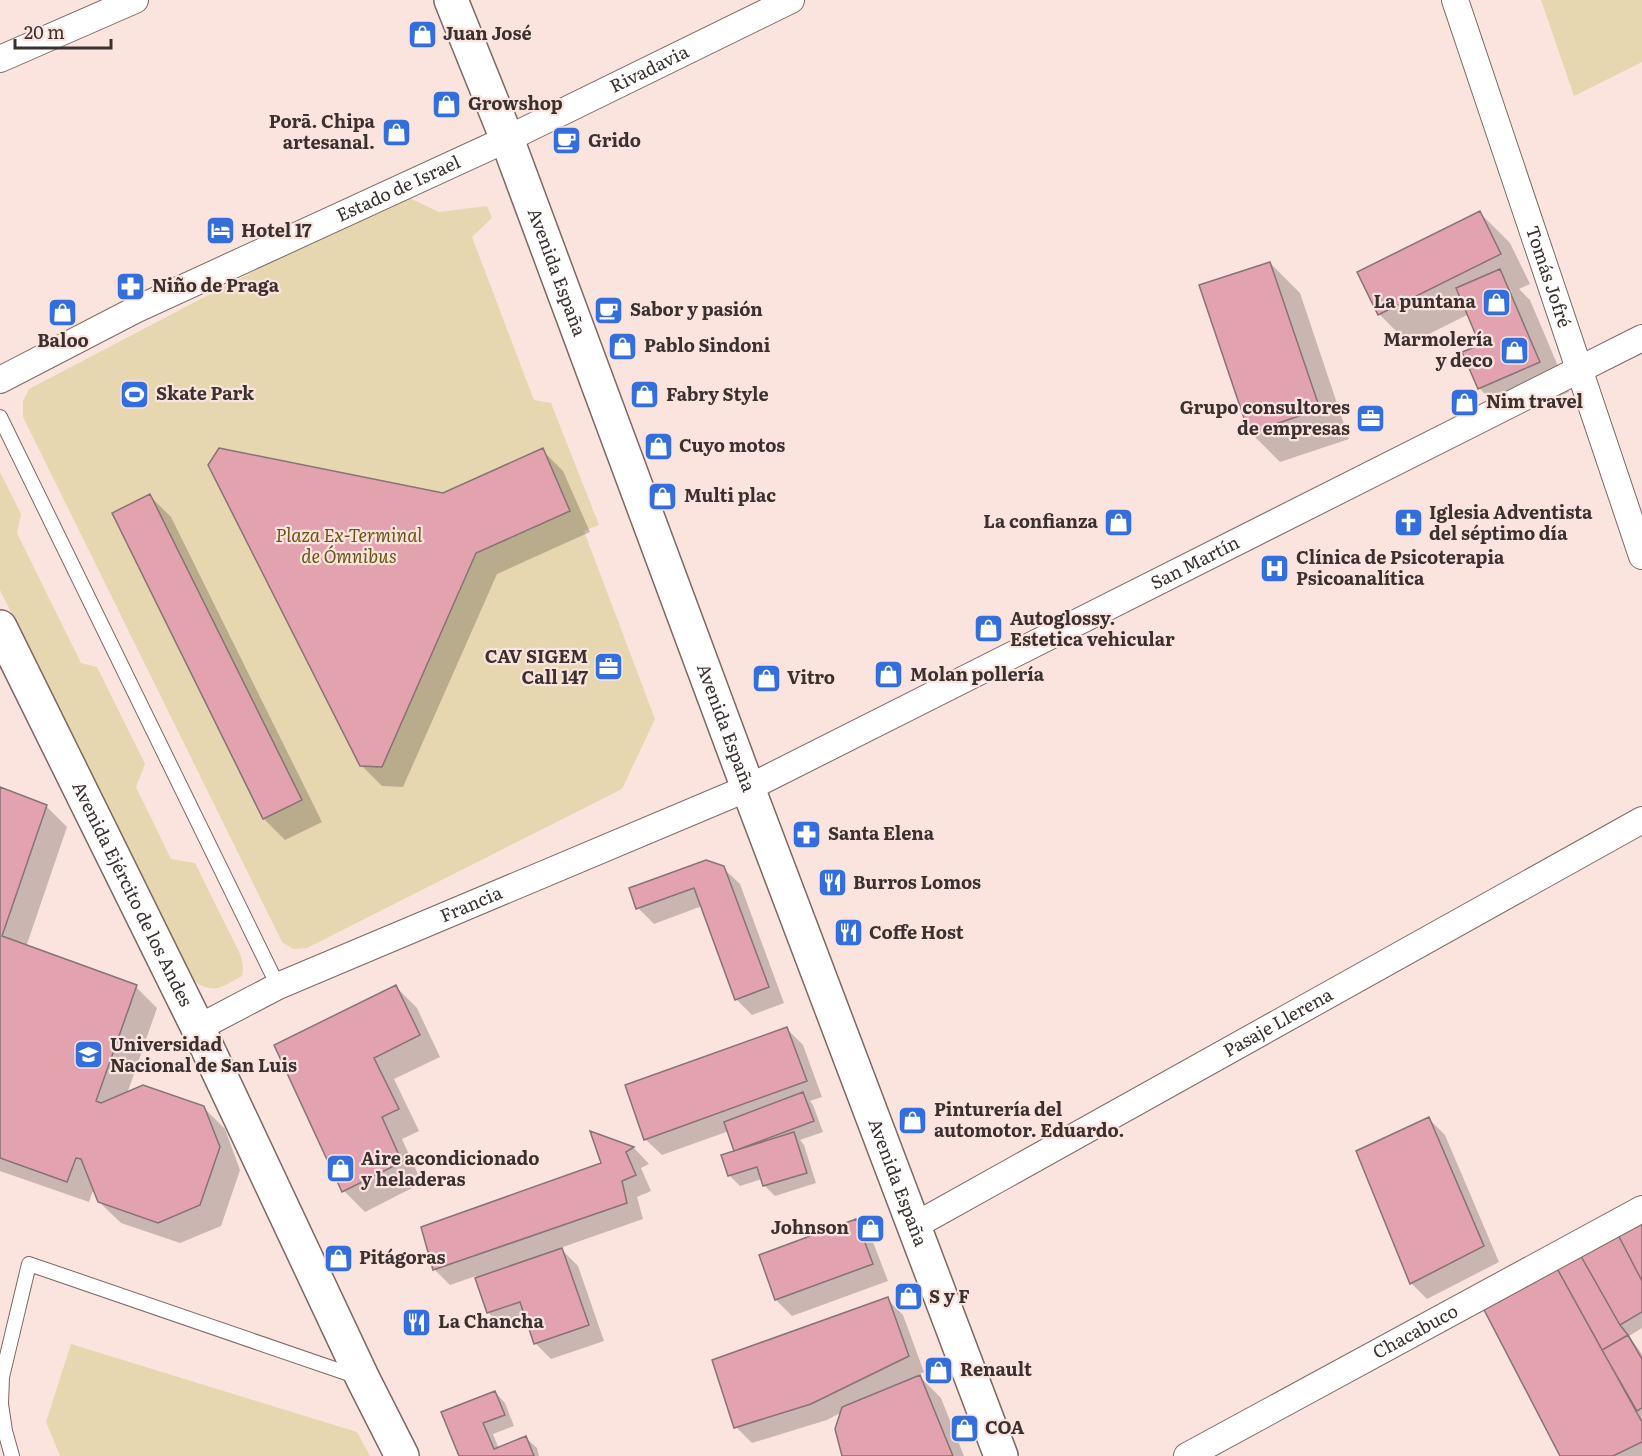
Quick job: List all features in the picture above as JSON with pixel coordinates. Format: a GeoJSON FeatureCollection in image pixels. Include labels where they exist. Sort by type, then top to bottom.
{"type":"FeatureCollection","features":[{"type":"Feature","properties":{"kind":"main road","name":"Avenida España"},"geometry":{"type":"LineString","coordinates":[[451,0],[507,139],[748,788],[1001,1456]]}},
{"type":"Feature","properties":{"kind":"main road","name":"Avenida Ejército de los Andes"},"geometry":{"type":"LineString","coordinates":[[0,627],[198,1028],[402,1456]]}},
{"type":"Feature","properties":{"kind":"street"},"geometry":{"type":"LineString","coordinates":[[0,59],[135,0]]}},
{"type":"Feature","properties":{"kind":"street","name":"Rivadavia"},"geometry":{"type":"LineString","coordinates":[[507,139],[791,0]]}},
{"type":"Feature","properties":{"kind":"street","name":"Tomás Jofré"},"geometry":{"type":"LineString","coordinates":[[1455,0],[1642,556]]}},
{"type":"Feature","properties":{"kind":"street","name":"Estado de Israel"},"geometry":{"type":"LineString","coordinates":[[0,380],[135,310],[507,139]]}},
{"type":"Feature","properties":{"kind":"street","name":"San Martín"},"geometry":{"type":"LineString","coordinates":[[748,788],[1642,338]]}},
{"type":"Feature","properties":{"kind":"street","name":"Francia"},"geometry":{"type":"LineString","coordinates":[[198,1028],[278,986],[748,788]]}},
{"type":"Feature","properties":{"kind":"street","name":"Pasaje Llerena"},"geometry":{"type":"LineString","coordinates":[[914,1226],[1642,820]]}},
{"type":"Feature","properties":{"kind":"street","name":"Chacabuco"},"geometry":{"type":"LineString","coordinates":[[1187,1456],[1642,1209]]}},
{"type":"Feature","properties":{"kind":"lane"},"geometry":{"type":"LineString","coordinates":[[0,417],[278,986]]}},
{"type":"Feature","properties":{"kind":"lane"},"geometry":{"type":"LineString","coordinates":[[12,1456],[1,1404],[2,1377],[29,1264],[363,1378]]}},
{"type":"Feature","properties":{"kind":"green space"},"geometry":{"type":"Polygon","coordinates":[[[1541,0],[1642,0],[1642,62],[1574,96],[1541,0]]]}},
{"type":"Feature","properties":{"kind":"green space","name":"Plaza Ex-Terminal de Ómnibus"},"geometry":{"type":"Polygon","coordinates":[[[401,194],[439,212],[487,206],[492,218],[472,237],[534,400],[551,403],[599,525],[584,531],[655,719],[622,789],[307,948],[293,949],[282,942],[23,417],[23,401],[29,389],[401,194]]]}},
{"type":"Feature","properties":{"kind":"green space"},"geometry":{"type":"Polygon","coordinates":[[[0,472],[21,514],[17,533],[81,663],[97,667],[145,764],[136,787],[171,859],[195,863],[241,956],[242,976],[223,986],[207,988],[194,981],[0,590],[0,472]]]}},
{"type":"Feature","properties":{"kind":"green space"},"geometry":{"type":"Polygon","coordinates":[[[71,1344],[357,1432],[370,1456],[60,1456],[46,1422],[71,1344]]]}},
{"type":"Feature","properties":{"kind":"building"},"geometry":{"type":"Polygon","coordinates":[[[1480,211],[1501,254],[1378,315],[1357,272],[1480,211]]]}},
{"type":"Feature","properties":{"kind":"building"},"geometry":{"type":"Polygon","coordinates":[[[1270,262],[1320,409],[1249,433],[1199,285],[1270,262]]]}},
{"type":"Feature","properties":{"kind":"building"},"geometry":{"type":"Polygon","coordinates":[[[1500,269],[1540,362],[1478,389],[1462,352],[1480,345],[1456,288],[1500,269]]]}},
{"type":"Feature","properties":{"kind":"building"},"geometry":{"type":"Polygon","coordinates":[[[219,448],[443,493],[543,448],[570,511],[476,553],[382,767],[360,766],[208,465],[219,448]]]}},
{"type":"Feature","properties":{"kind":"building"},"geometry":{"type":"Polygon","coordinates":[[[150,494],[302,800],[263,819],[112,513],[150,494]]]}},
{"type":"Feature","properties":{"kind":"building","name":"Universidad Nacional de San Luis"},"geometry":{"type":"Polygon","coordinates":[[[0,787],[47,805],[2,936],[137,985],[96,1101],[101,1103],[143,1085],[204,1106],[220,1147],[200,1205],[158,1223],[98,1202],[81,1159],[76,1158],[67,1182],[0,1158],[0,787]]]}},
{"type":"Feature","properties":{"kind":"building"},"geometry":{"type":"Polygon","coordinates":[[[706,860],[724,866],[769,987],[735,1000],[694,888],[636,909],[629,888],[706,860]]]}},
{"type":"Feature","properties":{"kind":"building"},"geometry":{"type":"Polygon","coordinates":[[[396,985],[420,1035],[374,1058],[399,1109],[382,1117],[402,1162],[342,1192],[274,1045],[396,985]]]}},
{"type":"Feature","properties":{"kind":"building"},"geometry":{"type":"Polygon","coordinates":[[[787,1027],[807,1081],[644,1140],[625,1085],[787,1027]]]}},
{"type":"Feature","properties":{"kind":"building"},"geometry":{"type":"Polygon","coordinates":[[[803,1092],[814,1121],[734,1151],[724,1122],[803,1092]]]}},
{"type":"Feature","properties":{"kind":"building"},"geometry":{"type":"Polygon","coordinates":[[[1429,1117],[1484,1246],[1410,1284],[1356,1151],[1429,1117]]]}},
{"type":"Feature","properties":{"kind":"building"},"geometry":{"type":"Polygon","coordinates":[[[590,1131],[634,1147],[626,1152],[636,1175],[622,1181],[627,1203],[433,1270],[421,1227],[601,1163],[590,1131]]]}},
{"type":"Feature","properties":{"kind":"building"},"geometry":{"type":"Polygon","coordinates":[[[794,1132],[807,1173],[763,1186],[757,1167],[728,1176],[721,1155],[794,1132]]]}},
{"type":"Feature","properties":{"kind":"building"},"geometry":{"type":"Polygon","coordinates":[[[1642,1217],[1642,1281],[1616,1231],[1642,1217]]]}},
{"type":"Feature","properties":{"kind":"building"},"geometry":{"type":"Polygon","coordinates":[[[856,1219],[873,1264],[775,1300],[759,1255],[856,1219]]]}},
{"type":"Feature","properties":{"kind":"building"},"geometry":{"type":"Polygon","coordinates":[[[1616,1231],[1642,1281],[1642,1312],[1620,1325],[1578,1251],[1616,1231]]]}},
{"type":"Feature","properties":{"kind":"building"},"geometry":{"type":"Polygon","coordinates":[[[562,1248],[589,1325],[534,1344],[520,1302],[487,1313],[475,1278],[562,1248]]]}},
{"type":"Feature","properties":{"kind":"building"},"geometry":{"type":"Polygon","coordinates":[[[1578,1251],[1628,1335],[1602,1350],[1554,1263],[1578,1251]]]}},
{"type":"Feature","properties":{"kind":"building"},"geometry":{"type":"Polygon","coordinates":[[[1554,1263],[1642,1422],[1642,1442],[1613,1456],[1560,1456],[1480,1302],[1554,1263]]]}},
{"type":"Feature","properties":{"kind":"building"},"geometry":{"type":"Polygon","coordinates":[[[888,1297],[909,1356],[811,1404],[734,1428],[712,1360],[888,1297]]]}},
{"type":"Feature","properties":{"kind":"building"},"geometry":{"type":"Polygon","coordinates":[[[1628,1335],[1642,1359],[1642,1408],[1637,1411],[1602,1350],[1628,1335]]]}},
{"type":"Feature","properties":{"kind":"building"},"geometry":{"type":"Polygon","coordinates":[[[920,1375],[953,1456],[842,1456],[835,1429],[842,1407],[920,1375]]]}},
{"type":"Feature","properties":{"kind":"building"},"geometry":{"type":"Polygon","coordinates":[[[495,1391],[505,1415],[483,1423],[494,1449],[526,1436],[534,1456],[459,1456],[441,1412],[495,1391]]]}},
{"type":"Feature","properties":{"kind":"place","name":"Juan José"},"geometry":{"type":"Point","coordinates":[422,34]}},
{"type":"Feature","properties":{"kind":"place","name":"Growshop"},"geometry":{"type":"Point","coordinates":[447,104]}},
{"type":"Feature","properties":{"kind":"place","name":"Porā. Chipa artesanal."},"geometry":{"type":"Point","coordinates":[396,132]}},
{"type":"Feature","properties":{"kind":"place","name":"Grido"},"geometry":{"type":"Point","coordinates":[567,141]}},
{"type":"Feature","properties":{"kind":"place","name":"Hotel 17"},"geometry":{"type":"Point","coordinates":[220,231]}},
{"type":"Feature","properties":{"kind":"place","name":"Niño de Praga"},"geometry":{"type":"Point","coordinates":[131,286]}},
{"type":"Feature","properties":{"kind":"place","name":"La puntana"},"geometry":{"type":"Point","coordinates":[1497,302]}},
{"type":"Feature","properties":{"kind":"place","name":"Sabor y pasión"},"geometry":{"type":"Point","coordinates":[609,310]}},
{"type":"Feature","properties":{"kind":"place","name":"Baloo"},"geometry":{"type":"Point","coordinates":[63,312]}},
{"type":"Feature","properties":{"kind":"place","name":"Pablo Sindoni"},"geometry":{"type":"Point","coordinates":[623,346]}},
{"type":"Feature","properties":{"kind":"place","name":"Marmolería y deco"},"geometry":{"type":"Point","coordinates":[1514,350]}},
{"type":"Feature","properties":{"kind":"place","name":"Skate Park"},"geometry":{"type":"Point","coordinates":[135,394]}},
{"type":"Feature","properties":{"kind":"place","name":"Fabry Style"},"geometry":{"type":"Point","coordinates":[645,395]}},
{"type":"Feature","properties":{"kind":"place","name":"Nim travel"},"geometry":{"type":"Point","coordinates":[1465,402]}},
{"type":"Feature","properties":{"kind":"place","name":"Grupo consultores de empresas"},"geometry":{"type":"Point","coordinates":[1371,418]}},
{"type":"Feature","properties":{"kind":"place","name":"Cuyo motos"},"geometry":{"type":"Point","coordinates":[658,446]}},
{"type":"Feature","properties":{"kind":"place","name":"Multi plac"},"geometry":{"type":"Point","coordinates":[663,496]}},
{"type":"Feature","properties":{"kind":"place","name":"La confianza"},"geometry":{"type":"Point","coordinates":[1119,522]}},
{"type":"Feature","properties":{"kind":"place","name":"Iglesia Adventista del séptimo día"},"geometry":{"type":"Point","coordinates":[1408,523]}},
{"type":"Feature","properties":{"kind":"place","name":"Clínica de Psicoterapia Psicoanalítica"},"geometry":{"type":"Point","coordinates":[1275,568]}},
{"type":"Feature","properties":{"kind":"place","name":"Autoglossy. Estetica vehicular"},"geometry":{"type":"Point","coordinates":[989,629]}},
{"type":"Feature","properties":{"kind":"place","name":"CAV SIGEM Call 147"},"geometry":{"type":"Point","coordinates":[609,667]}},
{"type":"Feature","properties":{"kind":"place","name":"Molan pollería"},"geometry":{"type":"Point","coordinates":[889,675]}},
{"type":"Feature","properties":{"kind":"place","name":"Vitro"},"geometry":{"type":"Point","coordinates":[766,678]}},
{"type":"Feature","properties":{"kind":"place","name":"Santa Elena"},"geometry":{"type":"Point","coordinates":[807,834]}},
{"type":"Feature","properties":{"kind":"place","name":"Burros Lomos"},"geometry":{"type":"Point","coordinates":[832,883]}},
{"type":"Feature","properties":{"kind":"place","name":"Coffe Host"},"geometry":{"type":"Point","coordinates":[848,933]}},
{"type":"Feature","properties":{"kind":"place","name":"Universidad Nacional de San Luis"},"geometry":{"type":"Point","coordinates":[89,1055]}},
{"type":"Feature","properties":{"kind":"place","name":"Pinturería del automotor. Eduardo."},"geometry":{"type":"Point","coordinates":[913,1120]}},
{"type":"Feature","properties":{"kind":"place","name":"Aire acondicionado y heladeras"},"geometry":{"type":"Point","coordinates":[340,1169]}},
{"type":"Feature","properties":{"kind":"place","name":"Johnson"},"geometry":{"type":"Point","coordinates":[870,1228]}},
{"type":"Feature","properties":{"kind":"place","name":"Pitágoras"},"geometry":{"type":"Point","coordinates":[338,1258]}},
{"type":"Feature","properties":{"kind":"place","name":"S y F"},"geometry":{"type":"Point","coordinates":[908,1297]}},
{"type":"Feature","properties":{"kind":"place","name":"La Chancha"},"geometry":{"type":"Point","coordinates":[417,1322]}},
{"type":"Feature","properties":{"kind":"place","name":"Renault"},"geometry":{"type":"Point","coordinates":[939,1370]}},
{"type":"Feature","properties":{"kind":"place","name":"COA"},"geometry":{"type":"Point","coordinates":[964,1428]}}]}
